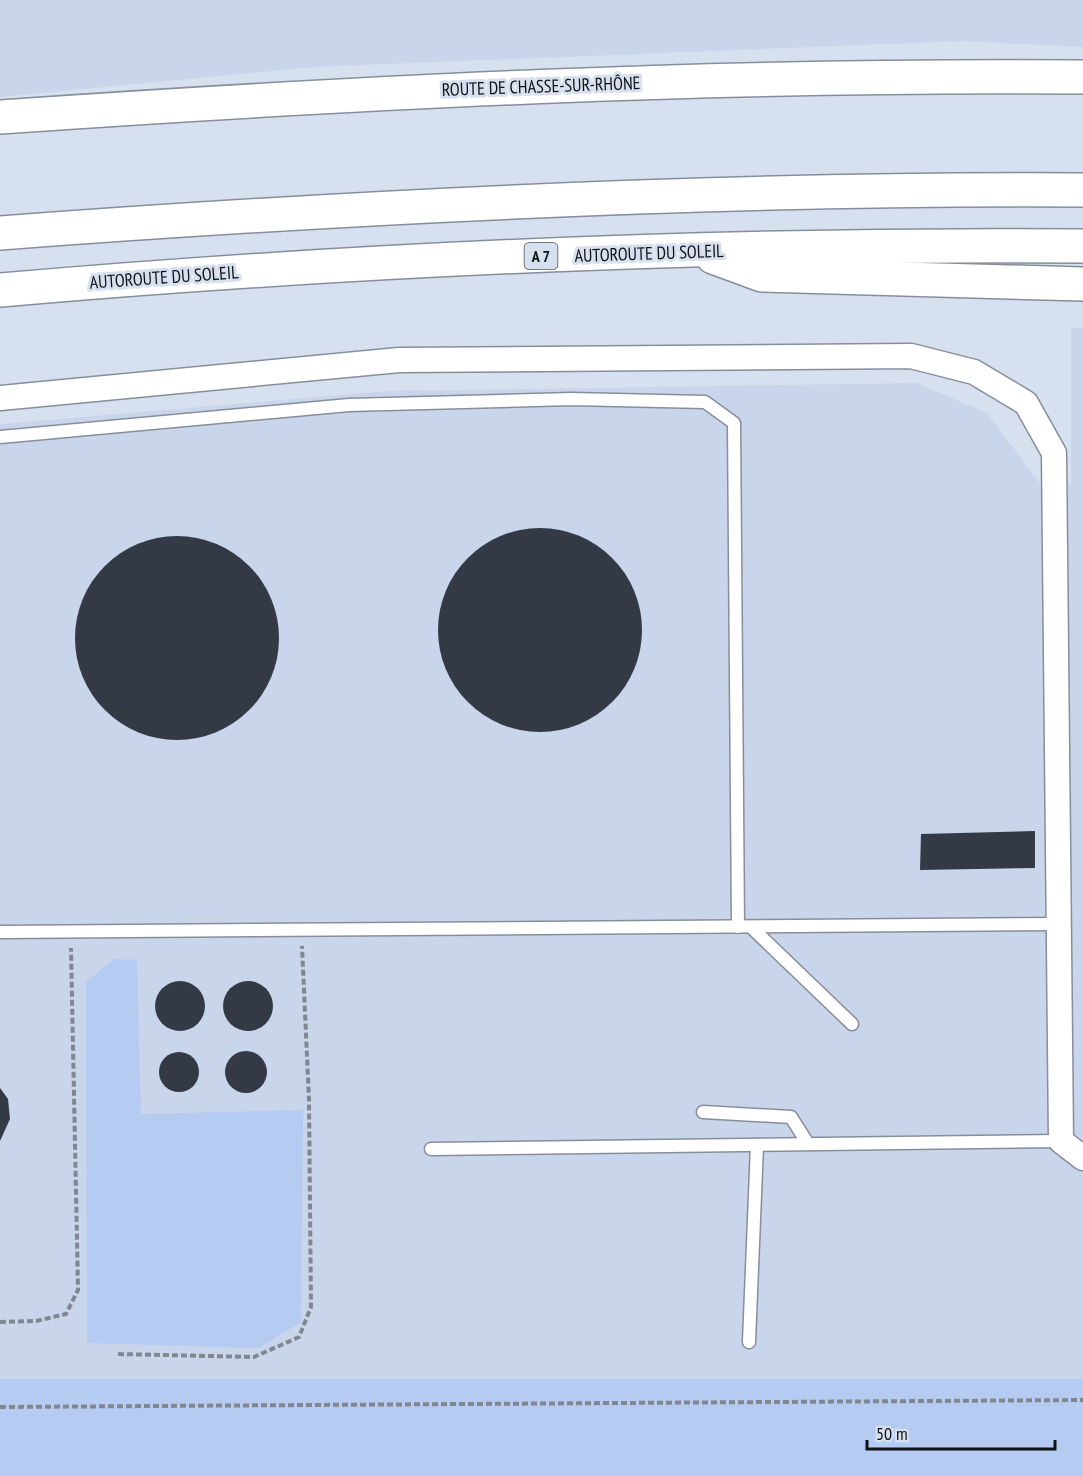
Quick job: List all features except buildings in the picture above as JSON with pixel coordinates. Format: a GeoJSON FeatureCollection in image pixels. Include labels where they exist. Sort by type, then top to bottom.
{"type":"FeatureCollection","features":[{"type":"Feature","properties":{"kind":"main road","name":"ROUTE DE CHASSE-SUR-RHÔNE"},"geometry":{"type":"LineString","coordinates":[[0,117],[251,100],[577,84],[871,77],[1083,77]]}},
{"type":"Feature","properties":{"kind":"main road"},"geometry":{"type":"LineString","coordinates":[[0,234],[264,215],[515,201],[687,195],[1083,190]]}},
{"type":"Feature","properties":{"kind":"main road","name":"AUTOROUTE DU SOLEIL"},"geometry":{"type":"LineString","coordinates":[[0,290],[264,270],[697,250],[1083,246]]}},
{"type":"Feature","properties":{"kind":"main road"},"geometry":{"type":"LineString","coordinates":[[697,250],[762,275],[1083,284]]}},
{"type":"Feature","properties":{"kind":"street"},"geometry":{"type":"LineString","coordinates":[[0,398],[399,360],[911,356],[974,372],[1026,403],[1054,453],[1061,1141],[1083,1158]]}},
{"type":"Feature","properties":{"kind":"lane"},"geometry":{"type":"LineString","coordinates":[[0,437],[349,405],[571,399],[705,402],[734,423],[744,927],[852,1024]]}},
{"type":"Feature","properties":{"kind":"lane"},"geometry":{"type":"LineString","coordinates":[[0,932],[1059,924]]}},
{"type":"Feature","properties":{"kind":"lane"},"geometry":{"type":"LineString","coordinates":[[703,1112],[791,1117],[808,1144]]}},
{"type":"Feature","properties":{"kind":"lane"},"geometry":{"type":"LineString","coordinates":[[431,1149],[1061,1141]]}},
{"type":"Feature","properties":{"kind":"lane"},"geometry":{"type":"LineString","coordinates":[[749,1342],[757,1145]]}},
{"type":"Feature","properties":{"kind":"path"},"geometry":{"type":"LineString","coordinates":[[118,1354],[254,1357],[299,1337],[311,1307],[309,1100],[302,930]]}},
{"type":"Feature","properties":{"kind":"path"},"geometry":{"type":"LineString","coordinates":[[0,1322],[36,1321],[66,1314],[78,1290],[71,932]]}},
{"type":"Feature","properties":{"kind":"path"},"geometry":{"type":"LineString","coordinates":[[0,1407],[1083,1400]]}},
{"type":"Feature","properties":{"kind":"shaded area"},"geometry":{"type":"Polygon","coordinates":[[[0,0],[1083,0],[1083,47],[962,41],[313,67],[0,97],[0,0]]]}},
{"type":"Feature","properties":{"kind":"shaded area"},"geometry":{"type":"Polygon","coordinates":[[[1071,328],[1083,328],[1083,1379],[0,1379],[0,424],[388,391],[917,383],[987,413],[1040,483],[1071,483],[1071,328]]]}},
{"type":"Feature","properties":{"kind":"shaded area"},"geometry":{"type":"Polygon","coordinates":[[[114,959],[137,960],[141,1114],[303,1110],[301,1322],[259,1348],[87,1343],[86,982],[114,959]]]}},
{"type":"Feature","properties":{"kind":"shaded area"},"geometry":{"type":"Polygon","coordinates":[[[0,1379],[1083,1379],[1083,1476],[0,1476],[0,1379]]]}}]}
